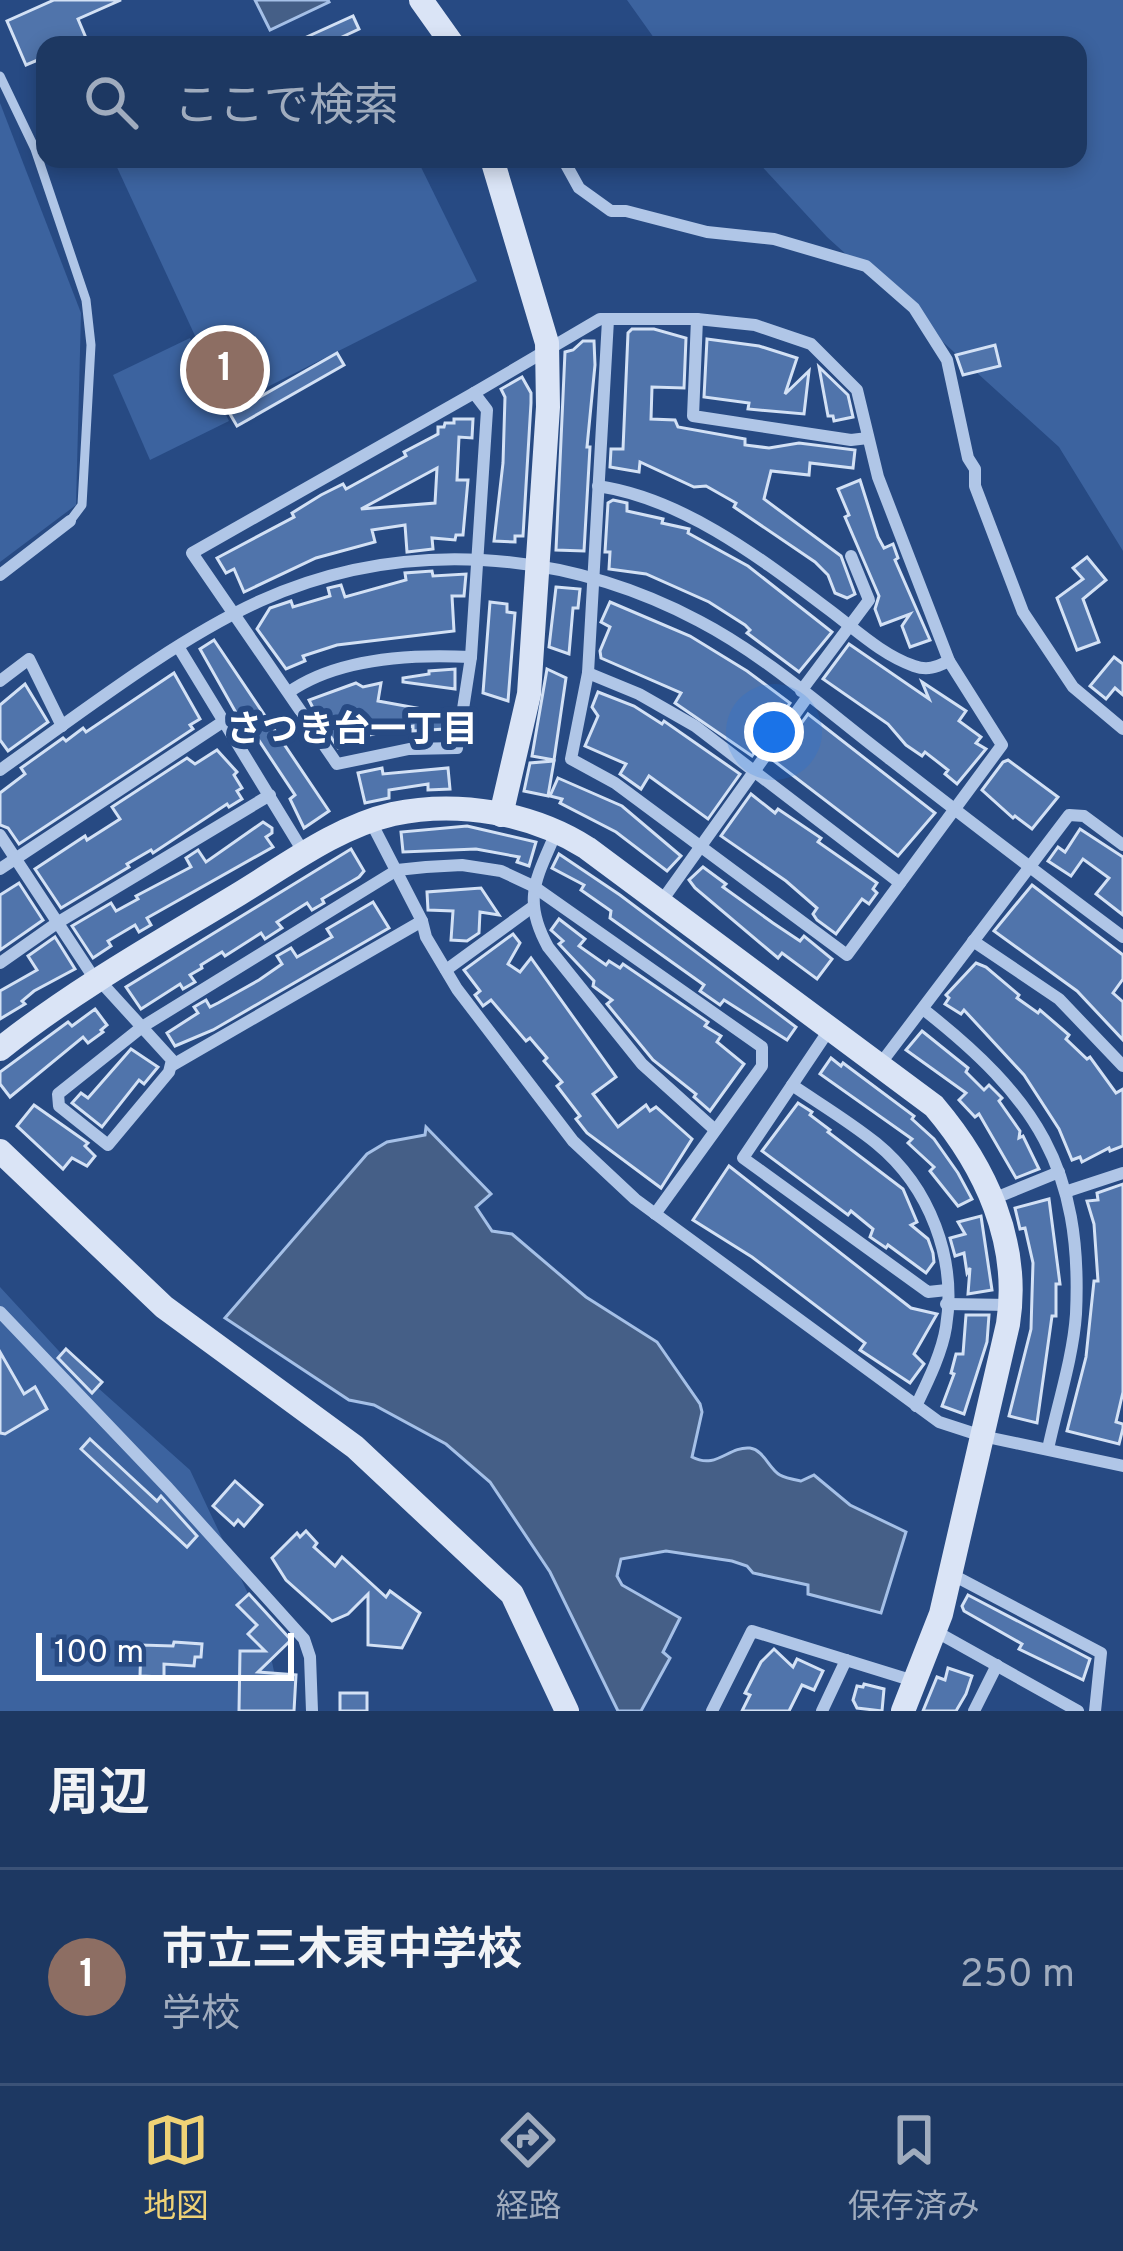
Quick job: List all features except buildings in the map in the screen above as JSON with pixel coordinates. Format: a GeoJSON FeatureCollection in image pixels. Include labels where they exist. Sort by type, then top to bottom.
{"type":"FeatureCollection","features":[{"type":"Feature","properties":{"kind":"street"},"geometry":{"type":"LineString","coordinates":[[421,0],[447,36]]}},
{"type":"Feature","properties":{"kind":"street"},"geometry":{"type":"LineString","coordinates":[[495,168],[548,348],[529,694],[501,815]]}},
{"type":"Feature","properties":{"kind":"street"},"geometry":{"type":"LineString","coordinates":[[567,168],[579,188],[611,211],[707,232],[774,239],[866,266],[914,308],[947,360],[968,458],[975,469],[975,486],[1023,612],[1073,687],[1123,729]]}},
{"type":"Feature","properties":{"kind":"street"},"geometry":{"type":"LineString","coordinates":[[474,393],[487,410],[471,657],[457,748],[409,749],[337,764],[232,615],[192,553],[600,320],[608,320],[697,320],[755,325],[811,344],[856,390],[878,477],[950,662],[1002,745],[847,955],[615,783],[571,759],[588,673],[608,320]]}},
{"type":"Feature","properties":{"kind":"street"},"geometry":{"type":"LineString","coordinates":[[697,320],[693,416],[851,440],[868,438]]}},
{"type":"Feature","properties":{"kind":"street"},"geometry":{"type":"LineString","coordinates":[[598,486],[620,489],[707,526],[767,562],[890,655],[917,668],[932,669],[950,662]]}},
{"type":"Feature","properties":{"kind":"street"},"geometry":{"type":"LineString","coordinates":[[0,575],[70,521]]}},
{"type":"Feature","properties":{"kind":"street"},"geometry":{"type":"LineString","coordinates":[[660,902],[869,600],[851,556]]}},
{"type":"Feature","properties":{"kind":"street"},"geometry":{"type":"LineString","coordinates":[[0,770],[232,615],[326,577],[432,558],[539,564],[644,595],[703,622],[804,693],[1123,938]]}},
{"type":"Feature","properties":{"kind":"street"},"geometry":{"type":"LineString","coordinates":[[179,648],[304,854]]}},
{"type":"Feature","properties":{"kind":"street"},"geometry":{"type":"LineString","coordinates":[[289,692],[362,663],[430,655],[471,657]]}},
{"type":"Feature","properties":{"kind":"street"},"geometry":{"type":"LineString","coordinates":[[0,681],[29,659],[62,726]]}},
{"type":"Feature","properties":{"kind":"street"},"geometry":{"type":"LineString","coordinates":[[588,673],[639,694],[695,726],[900,883]]}},
{"type":"Feature","properties":{"kind":"street"},"geometry":{"type":"LineString","coordinates":[[0,869],[224,721]]}},
{"type":"Feature","properties":{"kind":"street"},"geometry":{"type":"LineString","coordinates":[[0,963],[57,923],[270,795]]}},
{"type":"Feature","properties":{"kind":"street"},"geometry":{"type":"LineString","coordinates":[[0,1049],[97,980],[304,854],[393,814],[480,809],[557,829],[880,1063],[934,1106],[962,1138],[983,1174],[1004,1237],[1011,1305],[935,1631],[903,1711]]}},
{"type":"Feature","properties":{"kind":"street"},"geometry":{"type":"LineString","coordinates":[[880,1063],[1069,815],[1084,816],[1123,845]]}},
{"type":"Feature","properties":{"kind":"street"},"geometry":{"type":"LineString","coordinates":[[371,822],[446,970],[573,1141],[656,1214],[939,1422],[982,1436],[1123,1466]]}},
{"type":"Feature","properties":{"kind":"street"},"geometry":{"type":"LineString","coordinates":[[557,829],[533,886],[531,908],[548,947],[642,1064],[714,1129]]}},
{"type":"Feature","properties":{"kind":"street"},"geometry":{"type":"LineString","coordinates":[[0,835],[97,980],[172,1060],[171,1066]]}},
{"type":"Feature","properties":{"kind":"street"},"geometry":{"type":"LineString","coordinates":[[422,921],[171,1066],[108,1145],[59,1106],[58,1094],[142,1027],[397,870],[463,865],[501,871],[533,886],[762,1046],[762,1066],[656,1214]]}},
{"type":"Feature","properties":{"kind":"street"},"geometry":{"type":"LineString","coordinates":[[446,970],[531,908]]}},
{"type":"Feature","properties":{"kind":"street"},"geometry":{"type":"LineString","coordinates":[[973,941],[1059,999],[1123,1066]]}},
{"type":"Feature","properties":{"kind":"street"},"geometry":{"type":"LineString","coordinates":[[923,1009],[979,1053],[1012,1088],[1046,1141],[1068,1191],[1076,1317],[1048,1449]]}},
{"type":"Feature","properties":{"kind":"street"},"geometry":{"type":"LineString","coordinates":[[829,1030],[743,1158],[928,1292],[1011,1305]]}},
{"type":"Feature","properties":{"kind":"street"},"geometry":{"type":"LineString","coordinates":[[792,1085],[877,1144],[902,1168],[937,1229],[946,1262],[946,1329],[916,1406]]}},
{"type":"Feature","properties":{"kind":"street"},"geometry":{"type":"LineString","coordinates":[[0,1151],[164,1307],[355,1447],[512,1594],[567,1711]]}},
{"type":"Feature","properties":{"kind":"street"},"geometry":{"type":"LineString","coordinates":[[993,1199],[1059,1172]]}},
{"type":"Feature","properties":{"kind":"street"},"geometry":{"type":"LineString","coordinates":[[1068,1191],[1123,1173]]}},
{"type":"Feature","properties":{"kind":"street"},"geometry":{"type":"LineString","coordinates":[[0,1312],[304,1639],[310,1657],[312,1711]]}},
{"type":"Feature","properties":{"kind":"street"},"geometry":{"type":"LineString","coordinates":[[950,1574],[1101,1653],[1095,1711]]}},
{"type":"Feature","properties":{"kind":"street"},"geometry":{"type":"LineString","coordinates":[[712,1711],[752,1631],[917,1682]]}},
{"type":"Feature","properties":{"kind":"street"},"geometry":{"type":"LineString","coordinates":[[935,1631],[1078,1711]]}},
{"type":"Feature","properties":{"kind":"street"},"geometry":{"type":"LineString","coordinates":[[823,1711],[846,1660]]}},
{"type":"Feature","properties":{"kind":"street"},"geometry":{"type":"LineString","coordinates":[[974,1711],[997,1665]]}},
{"type":"Feature","properties":{"kind":"lane"},"geometry":{"type":"LineString","coordinates":[[0,76],[36,152]]}},
{"type":"Feature","properties":{"kind":"lane"},"geometry":{"type":"LineString","coordinates":[[41,168],[86,300],[91,345],[82,505],[70,521]]}},
{"type":"Feature","properties":{"kind":"shaded area"},"geometry":{"type":"Polygon","coordinates":[[[255,0],[328,0],[329,2],[270,30],[255,0]]]}},
{"type":"Feature","properties":{"kind":"shaded area"},"geometry":{"type":"Polygon","coordinates":[[[627,0],[1123,0],[1123,551],[1059,447],[827,237],[763,168],[1087,168],[1087,36],[653,36],[627,0]]]}},
{"type":"Feature","properties":{"kind":"shaded area"},"geometry":{"type":"Polygon","coordinates":[[[0,103],[81,313],[76,505],[0,562],[0,103]]]}},
{"type":"Feature","properties":{"kind":"shaded area"},"geometry":{"type":"Polygon","coordinates":[[[117,168],[421,168],[477,281],[228,407],[117,168]]]}},
{"type":"Feature","properties":{"kind":"shaded area"},"geometry":{"type":"Polygon","coordinates":[[[190,338],[229,421],[150,460],[113,375],[190,338]]]}},
{"type":"Feature","properties":{"kind":"shaded area"},"geometry":{"type":"Polygon","coordinates":[[[426,1127],[491,1194],[476,1207],[492,1231],[512,1234],[586,1297],[657,1342],[700,1404],[692,1457],[709,1461],[742,1448],[755,1449],[780,1475],[801,1481],[814,1475],[850,1505],[906,1532],[881,1613],[808,1594],[808,1585],[753,1573],[732,1561],[666,1551],[621,1559],[617,1576],[622,1585],[680,1618],[663,1652],[670,1658],[641,1711],[618,1711],[550,1572],[490,1482],[446,1444],[374,1405],[349,1400],[225,1318],[367,1154],[387,1142],[425,1135],[426,1127]]]}},
{"type":"Feature","properties":{"kind":"shaded area"},"geometry":{"type":"Polygon","coordinates":[[[0,1287],[69,1362],[190,1470],[266,1632],[282,1711],[0,1711],[0,1287]]]}},
{"type":"Feature","properties":{"kind":"place","name":"市立三木東中学校"},"geometry":{"type":"Point","coordinates":[225,370]}},
{"type":"Feature","properties":{"kind":"district","name":"さつき台一丁目"},"geometry":{"type":"Point","coordinates":[352,728]}}]}
